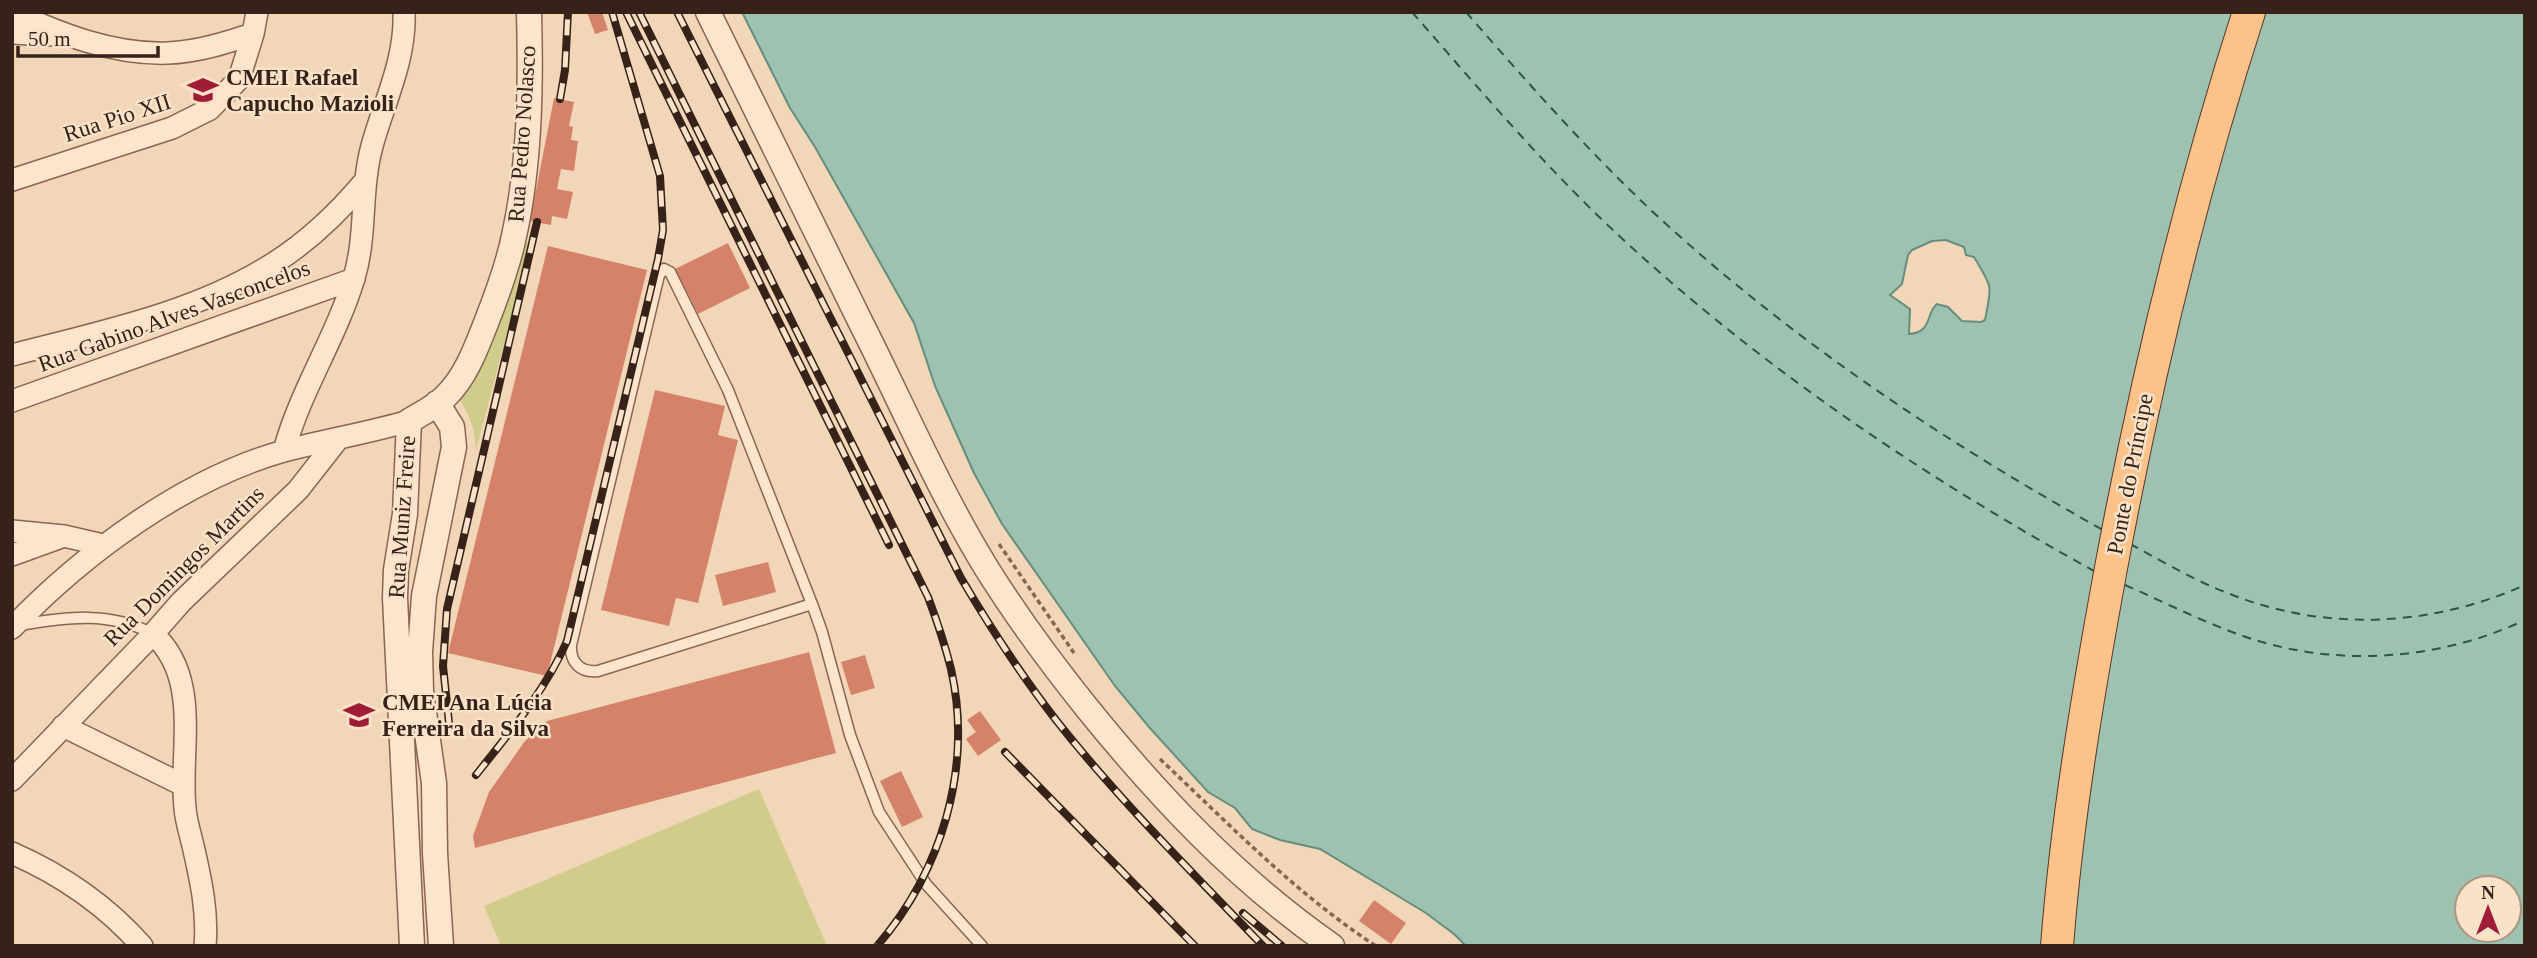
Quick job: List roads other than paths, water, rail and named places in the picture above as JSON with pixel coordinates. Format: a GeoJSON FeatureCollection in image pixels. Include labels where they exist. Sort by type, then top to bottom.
{"type":"FeatureCollection","features":[{"type":"Feature","properties":{"kind":"main road","name":"Ponte do Príncipe"},"geometry":{"type":"LineString","coordinates":[[2036,946],[2059,734],[2107,476],[2130,366],[2174,191],[2227,12]]}},
{"type":"Feature","properties":{"kind":"main road","name":"Ponte do Príncipe"},"geometry":{"type":"LineString","coordinates":[[2057,946],[2080,737],[2130,466],[2190,209],[2249,12]]}},
{"type":"Feature","properties":{"kind":"street"},"geometry":{"type":"LineString","coordinates":[[12,12],[66,36],[115,49],[143,53],[170,53],[204,48],[253,34]]}},
{"type":"Feature","properties":{"kind":"street","name":"Rua Pio XII"},"geometry":{"type":"LineString","coordinates":[[12,180],[192,120],[210,109],[239,79],[257,12]]}},
{"type":"Feature","properties":{"kind":"street"},"geometry":{"type":"LineString","coordinates":[[284,451],[296,414],[354,279],[361,245],[365,181],[376,133],[396,76],[404,12]]}},
{"type":"Feature","properties":{"kind":"street","name":"Rua Pedro Nolasco"},"geometry":{"type":"LineString","coordinates":[[437,403],[452,388],[476,349],[499,291],[514,238],[522,186],[528,105],[530,12]]}},
{"type":"Feature","properties":{"kind":"street"},"geometry":{"type":"LineString","coordinates":[[708,12],[962,526],[995,582],[1053,665],[1124,755],[1167,802],[1252,883],[1332,946]]}},
{"type":"Feature","properties":{"kind":"street"},"geometry":{"type":"LineString","coordinates":[[12,33],[66,36]]}},
{"type":"Feature","properties":{"kind":"street"},"geometry":{"type":"LineString","coordinates":[[12,355],[137,322],[216,294],[274,264],[314,234],[365,181]]}},
{"type":"Feature","properties":{"kind":"street","name":"Rua Gabino Alves Vasconcelos"},"geometry":{"type":"LineString","coordinates":[[12,401],[354,279]]}},
{"type":"Feature","properties":{"kind":"street","name":"Rua Muniz Freire"},"geometry":{"type":"LineString","coordinates":[[412,946],[395,598],[405,514],[409,421],[437,403],[452,426],[454,447],[424,596],[420,652],[421,691],[434,783],[441,946]]}},
{"type":"Feature","properties":{"kind":"street"},"geometry":{"type":"LineString","coordinates":[[13,627],[103,545],[136,522],[211,481],[284,451],[409,421]]}},
{"type":"Feature","properties":{"kind":"street","name":"Rua Domingos Martins"},"geometry":{"type":"LineString","coordinates":[[12,780],[198,586],[298,490],[338,439]]}},
{"type":"Feature","properties":{"kind":"street"},"geometry":{"type":"LineString","coordinates":[[12,531],[103,545]]}},
{"type":"Feature","properties":{"kind":"street"},"geometry":{"type":"LineString","coordinates":[[12,555],[64,537]]}},
{"type":"Feature","properties":{"kind":"street"},"geometry":{"type":"LineString","coordinates":[[153,634],[164,643],[169,652],[184,698],[185,811],[206,915],[205,946]]}},
{"type":"Feature","properties":{"kind":"street"},"geometry":{"type":"LineString","coordinates":[[63,726],[183,785]]}},
{"type":"Feature","properties":{"kind":"street"},"geometry":{"type":"LineString","coordinates":[[12,853],[66,880],[99,905],[142,946]]}},
{"type":"Feature","properties":{"kind":"lane"},"geometry":{"type":"LineString","coordinates":[[812,604],[598,671],[585,670],[575,663],[572,657],[571,645],[662,270],[667,269],[670,272],[728,390],[812,604],[825,641],[850,735],[880,812],[926,884],[982,946]]}},
{"type":"Feature","properties":{"kind":"lane"},"geometry":{"type":"LineString","coordinates":[[13,627],[65,618],[95,617],[128,622],[153,634]]}},
{"type":"Feature","properties":{"kind":"railway"},"geometry":{"type":"LineString","coordinates":[[560,99],[565,70],[568,12]]}},
{"type":"Feature","properties":{"kind":"railway"},"geometry":{"type":"LineString","coordinates":[[476,775],[538,694],[567,641],[658,259],[663,230],[660,176],[612,12]]}},
{"type":"Feature","properties":{"kind":"railway"},"geometry":{"type":"LineString","coordinates":[[626,12],[889,545]]}},
{"type":"Feature","properties":{"kind":"railway"},"geometry":{"type":"LineString","coordinates":[[639,12],[928,597],[951,669],[957,706],[958,743],[947,816],[919,885],[900,917],[877,946]]}},
{"type":"Feature","properties":{"kind":"railway"},"geometry":{"type":"LineString","coordinates":[[677,12],[961,578],[983,615],[1030,686],[1080,750],[1157,836],[1263,946]]}},
{"type":"Feature","properties":{"kind":"railway"},"geometry":{"type":"LineString","coordinates":[[449,723],[443,666],[447,609],[537,222]]}},
{"type":"Feature","properties":{"kind":"railway"},"geometry":{"type":"LineString","coordinates":[[1005,752],[1195,946]]}},
{"type":"Feature","properties":{"kind":"railway"},"geometry":{"type":"LineString","coordinates":[[1243,913],[1282,946]]}},
{"type":"Feature","properties":{"kind":"place","name":"CMEI Rafael Capucho Mazioli"},"geometry":{"type":"Point","coordinates":[203,90]}},
{"type":"Feature","properties":{"kind":"place","name":"CMEI Ana Lúcia Ferreira da Silva"},"geometry":{"type":"Point","coordinates":[359,715]}}]}
